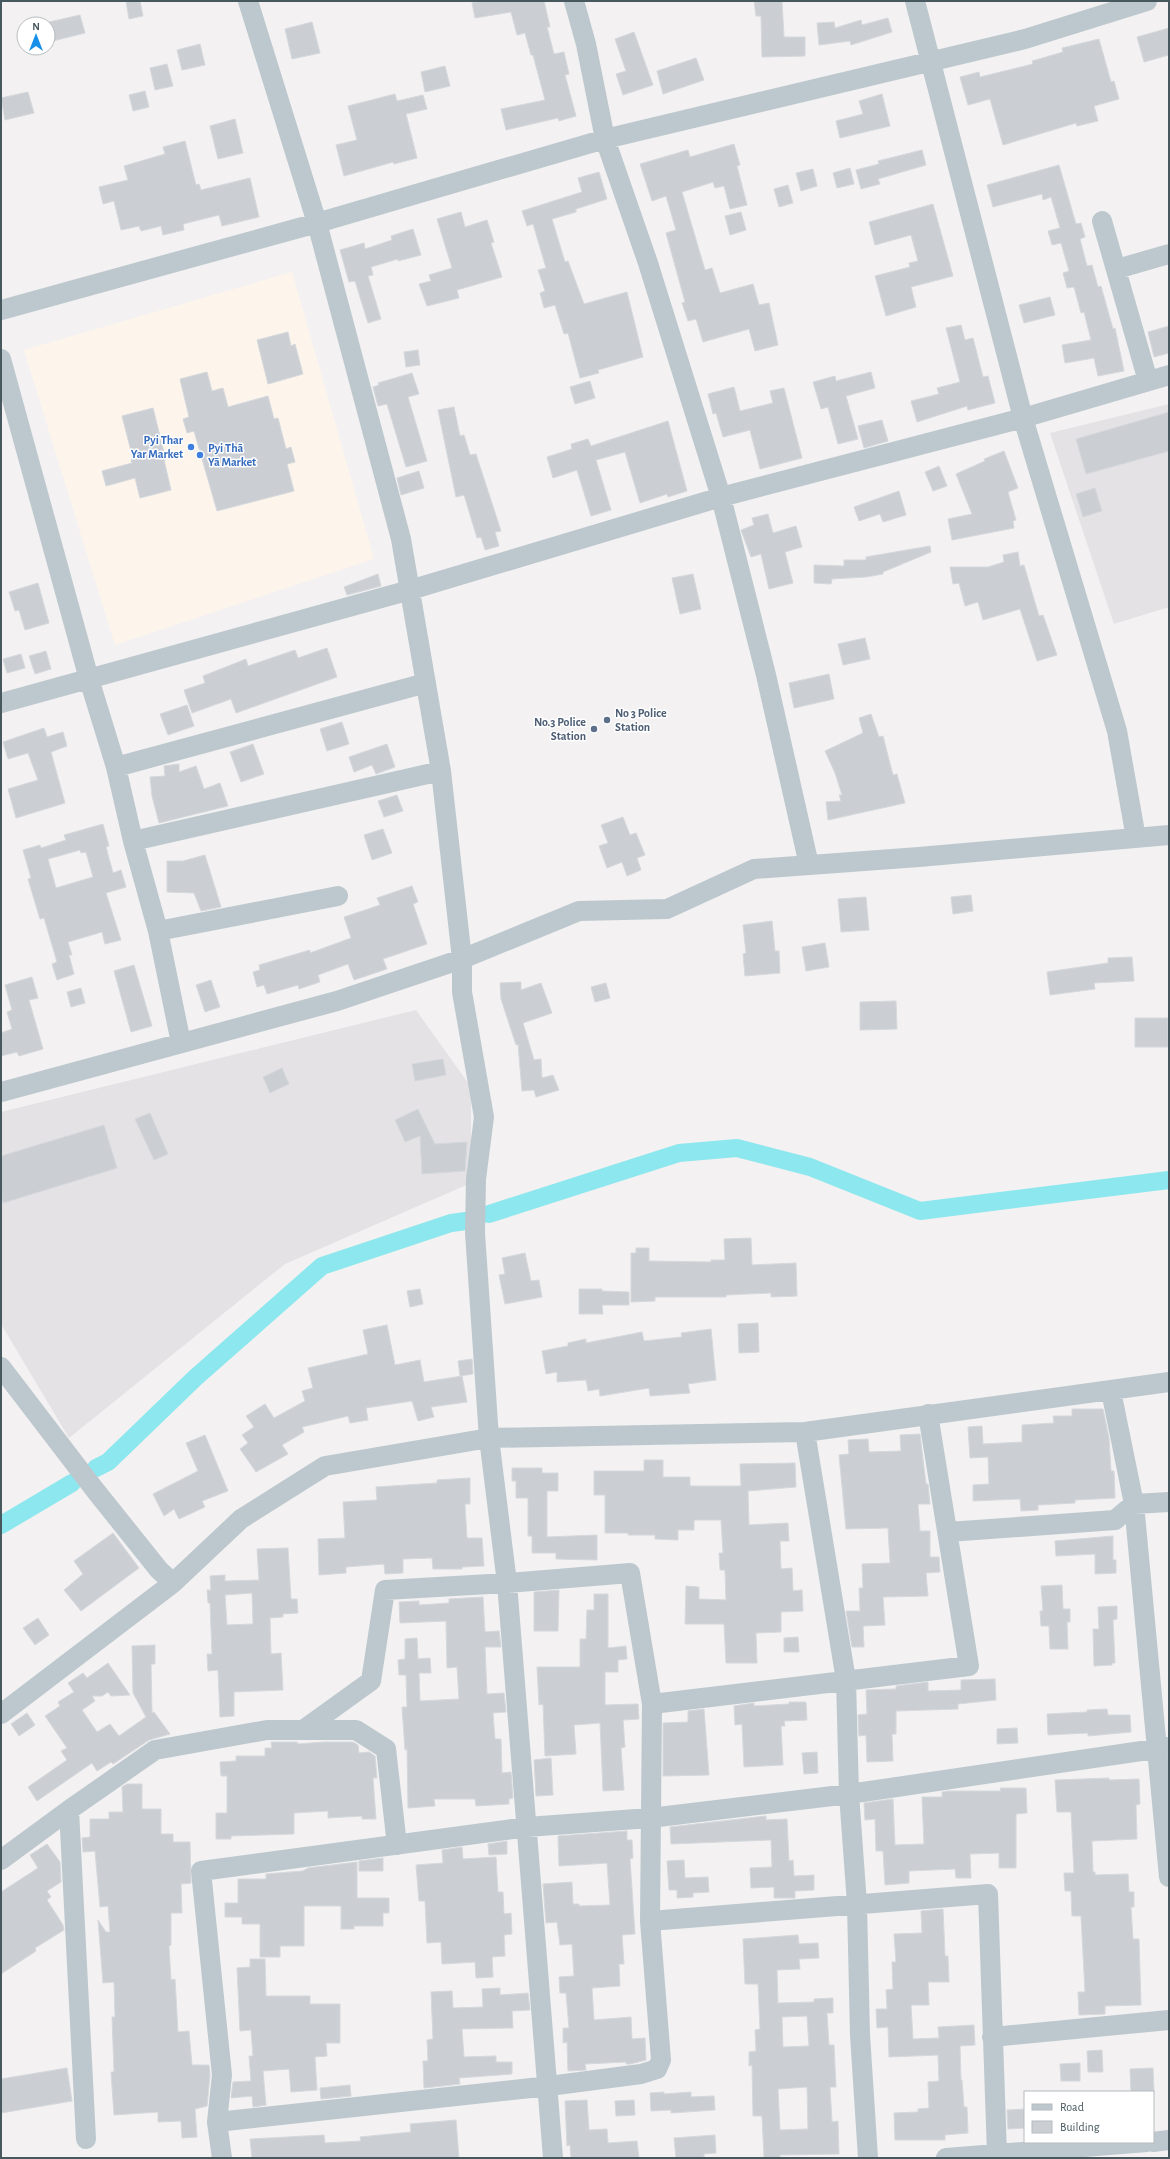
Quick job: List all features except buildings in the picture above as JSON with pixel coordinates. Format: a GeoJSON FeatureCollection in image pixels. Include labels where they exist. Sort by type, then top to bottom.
{"type":"FeatureCollection","features":[{"type":"Feature","properties":{"kind":"street"},"geometry":{"type":"LineString","coordinates":[[248,1],[317,223],[401,539],[441,771],[462,959],[462,992],[484,1117],[476,1180],[474,1233],[489,1438],[507,1583],[553,2158]]}},
{"type":"Feature","properties":{"kind":"street"},"geometry":{"type":"LineString","coordinates":[[574,1],[586,44],[605,139],[648,263],[721,497],[766,675],[809,865]]}},
{"type":"Feature","properties":{"kind":"street"},"geometry":{"type":"LineString","coordinates":[[915,1],[1023,418],[1117,731],[1136,838]]}},
{"type":"Feature","properties":{"kind":"street"},"geometry":{"type":"LineString","coordinates":[[1,310],[317,223],[605,139],[1026,38],[1147,1]]}},
{"type":"Feature","properties":{"kind":"street"},"geometry":{"type":"LineString","coordinates":[[1102,221],[1148,381]]}},
{"type":"Feature","properties":{"kind":"street"},"geometry":{"type":"LineString","coordinates":[[1117,269],[1169,254]]}},
{"type":"Feature","properties":{"kind":"street"},"geometry":{"type":"LineString","coordinates":[[1,359],[89,679],[116,767],[132,841],[158,930],[181,1043]]}},
{"type":"Feature","properties":{"kind":"street"},"geometry":{"type":"LineString","coordinates":[[1,703],[410,590],[721,497],[1023,418],[1169,375]]}},
{"type":"Feature","properties":{"kind":"street"},"geometry":{"type":"LineString","coordinates":[[116,767],[426,683]]}},
{"type":"Feature","properties":{"kind":"street"},"geometry":{"type":"LineString","coordinates":[[132,841],[441,771]]}},
{"type":"Feature","properties":{"kind":"street"},"geometry":{"type":"LineString","coordinates":[[1,1092],[338,1001],[462,959],[579,911],[667,909],[754,869],[1169,835]]}},
{"type":"Feature","properties":{"kind":"street"},"geometry":{"type":"LineString","coordinates":[[158,930],[338,896]]}},
{"type":"Feature","properties":{"kind":"street"},"geometry":{"type":"LineString","coordinates":[[1,1367],[159,1570],[173,1583]]}},
{"type":"Feature","properties":{"kind":"street"},"geometry":{"type":"LineString","coordinates":[[1,1714],[173,1583],[241,1518],[326,1466],[489,1438],[805,1432],[1169,1382]]}},
{"type":"Feature","properties":{"kind":"street"},"geometry":{"type":"LineString","coordinates":[[1111,1391],[1134,1504],[1163,1748],[1169,1877]]}},
{"type":"Feature","properties":{"kind":"street"},"geometry":{"type":"LineString","coordinates":[[652,1704],[968,1666],[948,1532],[942,1511],[928,1414]]}},
{"type":"Feature","properties":{"kind":"street"},"geometry":{"type":"LineString","coordinates":[[805,1432],[846,1680],[849,1794],[857,1904],[860,2035],[868,2158]]}},
{"type":"Feature","properties":{"kind":"street"},"geometry":{"type":"LineString","coordinates":[[948,1532],[1115,1520],[1134,1504],[1169,1502]]}},
{"type":"Feature","properties":{"kind":"street"},"geometry":{"type":"LineString","coordinates":[[217,2122],[548,2086],[641,2074],[657,2069],[661,2060],[650,1921],[652,1704],[630,1573],[507,1583],[385,1590],[371,1681],[303,1730]]}},
{"type":"Feature","properties":{"kind":"street"},"geometry":{"type":"LineString","coordinates":[[1,1860],[155,1750],[267,1730],[356,1730],[386,1749],[397,1845]]}},
{"type":"Feature","properties":{"kind":"street"},"geometry":{"type":"LineString","coordinates":[[222,2158],[217,2122],[222,2075],[201,1871],[527,1827],[650,1818],[849,1794],[1163,1748]]}},
{"type":"Feature","properties":{"kind":"street"},"geometry":{"type":"LineString","coordinates":[[69,1810],[86,2139]]}},
{"type":"Feature","properties":{"kind":"street"},"geometry":{"type":"LineString","coordinates":[[650,1921],[988,1894],[997,2154]]}},
{"type":"Feature","properties":{"kind":"street"},"geometry":{"type":"LineString","coordinates":[[992,2037],[1169,2020]]}},
{"type":"Feature","properties":{"kind":"street"},"geometry":{"type":"LineString","coordinates":[[1154,2142],[1169,2140]]}},
{"type":"Feature","properties":{"kind":"street"},"geometry":{"type":"LineString","coordinates":[[946,2158],[1134,2143]]}},
{"type":"Feature","properties":{"kind":"shaded area","name":"Pyi Thā Yā Market"},"geometry":{"type":"Polygon","coordinates":[[[292,272],[374,559],[115,645],[24,350],[292,272]]]}},
{"type":"Feature","properties":{"kind":"shaded area"},"geometry":{"type":"Polygon","coordinates":[[[1169,404],[1169,607],[1114,624],[1050,433],[1169,404]]]}},
{"type":"Feature","properties":{"kind":"shaded area"},"geometry":{"type":"Polygon","coordinates":[[[416,1010],[471,1087],[471,1183],[285,1264],[69,1438],[1,1324],[1,1112],[416,1010]]]}},
{"type":"Feature","properties":{"kind":"waterway"},"geometry":{"type":"LineString","coordinates":[[489,1214],[679,1153],[737,1148],[810,1167],[920,1211],[1169,1180]]}},
{"type":"Feature","properties":{"kind":"waterway"},"geometry":{"type":"LineString","coordinates":[[96,1468],[108,1462],[195,1378],[322,1266],[451,1223],[466,1221]]}},
{"type":"Feature","properties":{"kind":"waterway"},"geometry":{"type":"LineString","coordinates":[[1,1525],[72,1483]]}},
{"type":"Feature","properties":{"kind":"place","name":"Pyi Thar Yar Market"},"geometry":{"type":"Point","coordinates":[191,447]}},
{"type":"Feature","properties":{"kind":"place","name":"Pyi Thā Yā Market"},"geometry":{"type":"Point","coordinates":[200,455]}},
{"type":"Feature","properties":{"kind":"place","name":"No 3 Police Station"},"geometry":{"type":"Point","coordinates":[607,720]}},
{"type":"Feature","properties":{"kind":"place","name":"No.3 Police Station"},"geometry":{"type":"Point","coordinates":[594,729]}}]}
